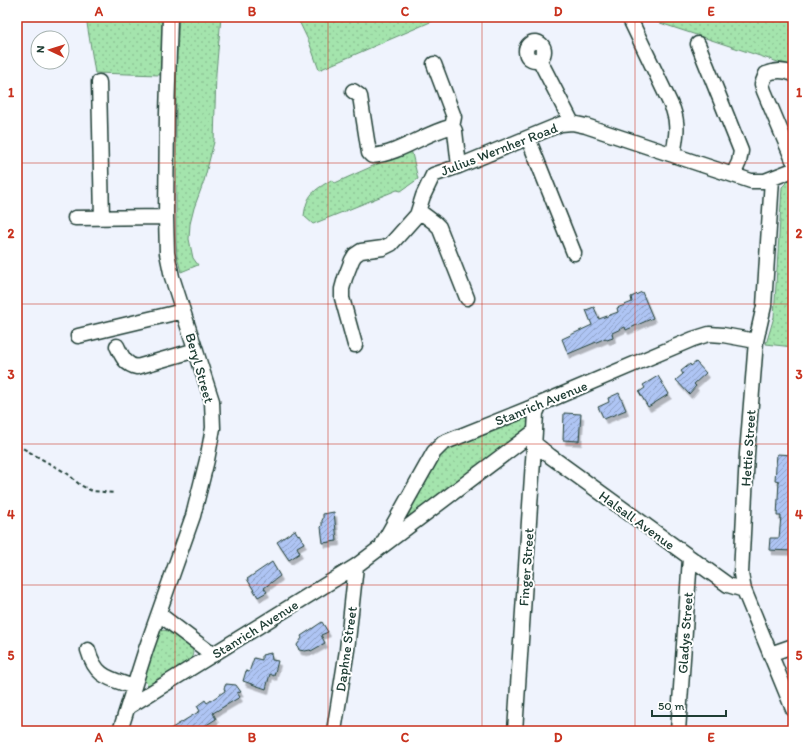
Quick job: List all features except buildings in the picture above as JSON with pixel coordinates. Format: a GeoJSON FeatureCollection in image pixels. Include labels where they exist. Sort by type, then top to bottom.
{"type":"FeatureCollection","features":[{"type":"Feature","properties":{"kind":"street","name":"Beryl Street"},"geometry":{"type":"LineString","coordinates":[[120,731],[193,516],[213,428],[212,401],[169,262],[166,217],[167,69],[170,17]]}},
{"type":"Feature","properties":{"kind":"street"},"geometry":{"type":"LineString","coordinates":[[629,17],[677,120],[677,132],[673,155]]}},
{"type":"Feature","properties":{"kind":"street"},"geometry":{"type":"LineString","coordinates":[[698,44],[741,150],[739,162],[733,175]]}},
{"type":"Feature","properties":{"kind":"street"},"geometry":{"type":"LineString","coordinates":[[539,59],[572,123]]}},
{"type":"Feature","properties":{"kind":"street"},"geometry":{"type":"LineString","coordinates":[[434,64],[454,117],[452,127],[455,131],[459,166]]}},
{"type":"Feature","properties":{"kind":"street"},"geometry":{"type":"LineString","coordinates":[[793,74],[779,71],[766,74],[762,84],[793,160]]}},
{"type":"Feature","properties":{"kind":"street"},"geometry":{"type":"LineString","coordinates":[[99,82],[102,218]]}},
{"type":"Feature","properties":{"kind":"street"},"geometry":{"type":"LineString","coordinates":[[353,91],[360,96],[369,153],[372,156],[389,152],[447,127],[452,127]]}},
{"type":"Feature","properties":{"kind":"street","name":"Julius Wernher Road"},"geometry":{"type":"LineString","coordinates":[[355,345],[342,302],[345,278],[352,260],[355,255],[361,251],[383,248],[391,244],[415,217],[433,175],[459,166],[561,124],[572,123],[586,126],[758,182],[772,179],[793,170]]}},
{"type":"Feature","properties":{"kind":"street"},"geometry":{"type":"LineString","coordinates":[[528,138],[574,253]]}},
{"type":"Feature","properties":{"kind":"street","name":"Hettie Street"},"geometry":{"type":"LineString","coordinates":[[772,179],[764,306],[756,341],[747,454],[741,574],[744,590],[793,708]]}},
{"type":"Feature","properties":{"kind":"street"},"geometry":{"type":"LineString","coordinates":[[419,210],[439,227],[467,298]]}},
{"type":"Feature","properties":{"kind":"street"},"geometry":{"type":"LineString","coordinates":[[75,218],[166,217]]}},
{"type":"Feature","properties":{"kind":"street"},"geometry":{"type":"LineString","coordinates":[[78,336],[183,310]]}},
{"type":"Feature","properties":{"kind":"street","name":"Stanrich Avenue"},"geometry":{"type":"LineString","coordinates":[[380,548],[437,448],[443,443],[699,337],[709,334],[756,341]]}},
{"type":"Feature","properties":{"kind":"street"},"geometry":{"type":"LineString","coordinates":[[117,346],[123,359],[132,366],[137,367],[196,350]]}},
{"type":"Feature","properties":{"kind":"street","name":"Finger Street"},"geometry":{"type":"LineString","coordinates":[[515,731],[534,437],[536,413],[540,404]]}},
{"type":"Feature","properties":{"kind":"street","name":"Stanrich Avenue"},"geometry":{"type":"LineString","coordinates":[[128,707],[356,566],[534,437]]}},
{"type":"Feature","properties":{"kind":"street","name":"Halsall Avenue"},"geometry":{"type":"LineString","coordinates":[[534,437],[550,456],[690,558],[728,585],[744,590]]}},
{"type":"Feature","properties":{"kind":"street","name":"Gladys Street"},"geometry":{"type":"LineString","coordinates":[[678,731],[690,558]]}},
{"type":"Feature","properties":{"kind":"street","name":"Daphne Street"},"geometry":{"type":"LineString","coordinates":[[334,731],[347,650],[356,566]]}},
{"type":"Feature","properties":{"kind":"street"},"geometry":{"type":"LineString","coordinates":[[159,614],[213,655]]}},
{"type":"Feature","properties":{"kind":"street"},"geometry":{"type":"LineString","coordinates":[[770,654],[793,646]]}},
{"type":"Feature","properties":{"kind":"street"},"geometry":{"type":"LineString","coordinates":[[88,650],[92,662],[98,672],[108,678],[134,687]]}},
{"type":"Feature","properties":{"kind":"path"},"geometry":{"type":"LineString","coordinates":[[17,445],[68,474],[80,485],[92,491],[115,493]]}},
{"type":"Feature","properties":{"kind":"green space"},"geometry":{"type":"Polygon","coordinates":[[[86,17],[163,17],[160,75],[95,73],[86,17]]]}},
{"type":"Feature","properties":{"kind":"green space"},"geometry":{"type":"Polygon","coordinates":[[[179,17],[221,17],[216,73],[214,142],[204,181],[190,224],[189,239],[193,258],[198,265],[181,272],[177,256],[176,242],[176,73],[179,17]]]}},
{"type":"Feature","properties":{"kind":"green space"},"geometry":{"type":"Polygon","coordinates":[[[297,17],[442,17],[319,70],[309,42],[297,17]]]}},
{"type":"Feature","properties":{"kind":"green space"},"geometry":{"type":"Polygon","coordinates":[[[642,17],[793,17],[793,67],[642,17]]]}},
{"type":"Feature","properties":{"kind":"green space"},"geometry":{"type":"Polygon","coordinates":[[[411,149],[418,179],[401,191],[397,190],[313,224],[304,216],[309,197],[316,190],[331,180],[335,183],[411,149]]]}},
{"type":"Feature","properties":{"kind":"green space"},"geometry":{"type":"Polygon","coordinates":[[[793,179],[793,347],[766,344],[774,317],[782,187],[788,181],[793,179]]]}},
{"type":"Feature","properties":{"kind":"green space"},"geometry":{"type":"Polygon","coordinates":[[[527,416],[531,421],[529,428],[406,523],[404,517],[443,452],[449,448],[527,416]]]}},
{"type":"Feature","properties":{"kind":"green space"},"geometry":{"type":"Polygon","coordinates":[[[161,630],[165,630],[183,638],[190,645],[193,652],[190,661],[152,685],[148,685],[145,682],[144,676],[157,637],[161,630]]]}}]}
